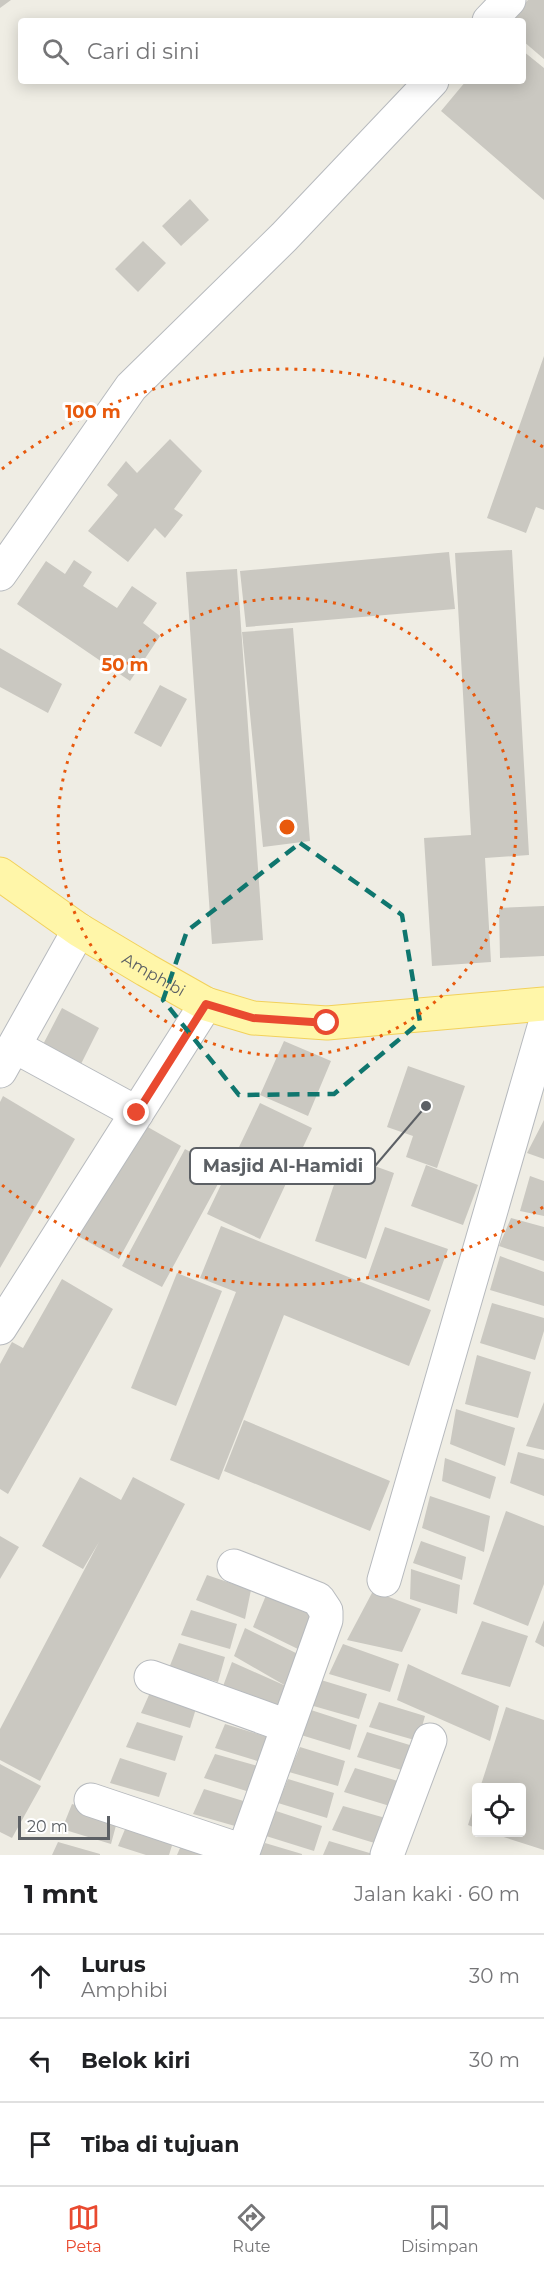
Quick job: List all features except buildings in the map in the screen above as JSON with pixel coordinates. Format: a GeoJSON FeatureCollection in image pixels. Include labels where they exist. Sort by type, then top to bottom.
{"type":"FeatureCollection","features":[{"type":"Feature","properties":{"kind":"main road","name":"Amphibi"},"geometry":{"type":"LineString","coordinates":[[0,874],[79,930],[206,1004],[253,1018],[327,1023],[544,1005]]}},
{"type":"Feature","properties":{"kind":"street"},"geometry":{"type":"LineString","coordinates":[[492,18],[509,0]]}},
{"type":"Feature","properties":{"kind":"street"},"geometry":{"type":"LineString","coordinates":[[0,574],[131,387],[285,237],[429,84]]}},
{"type":"Feature","properties":{"kind":"street"},"geometry":{"type":"LineString","coordinates":[[79,930],[7,1058],[137,1113]]}},
{"type":"Feature","properties":{"kind":"street"},"geometry":{"type":"LineString","coordinates":[[0,1328],[206,1004]]}},
{"type":"Feature","properties":{"kind":"street"},"geometry":{"type":"LineString","coordinates":[[384,1580],[544,1027]]}},
{"type":"Feature","properties":{"kind":"street"},"geometry":{"type":"LineString","coordinates":[[91,1800],[242,1853],[326,1620],[326,1611],[318,1599],[234,1566]]}},
{"type":"Feature","properties":{"kind":"street"},"geometry":{"type":"LineString","coordinates":[[151,1677],[288,1726]]}},
{"type":"Feature","properties":{"kind":"street"},"geometry":{"type":"LineString","coordinates":[[387,1855],[430,1740]]}},
{"type":"Feature","properties":{"kind":"highlighted area"},"geometry":{"type":"Polygon","coordinates":[[[300,843],[402,915],[420,1022],[334,1094],[239,1095],[163,1000],[187,931],[300,843]]]}},
{"type":"Feature","properties":{"kind":"place","name":"Masjid Al-Hamidi"},"geometry":{"type":"Point","coordinates":[426,1106]}},
{"type":"Feature","properties":{"kind":"route"},"geometry":{"type":"LineString","coordinates":[[137,1113],[206,1004],[253,1018],[327,1023]]}}]}
